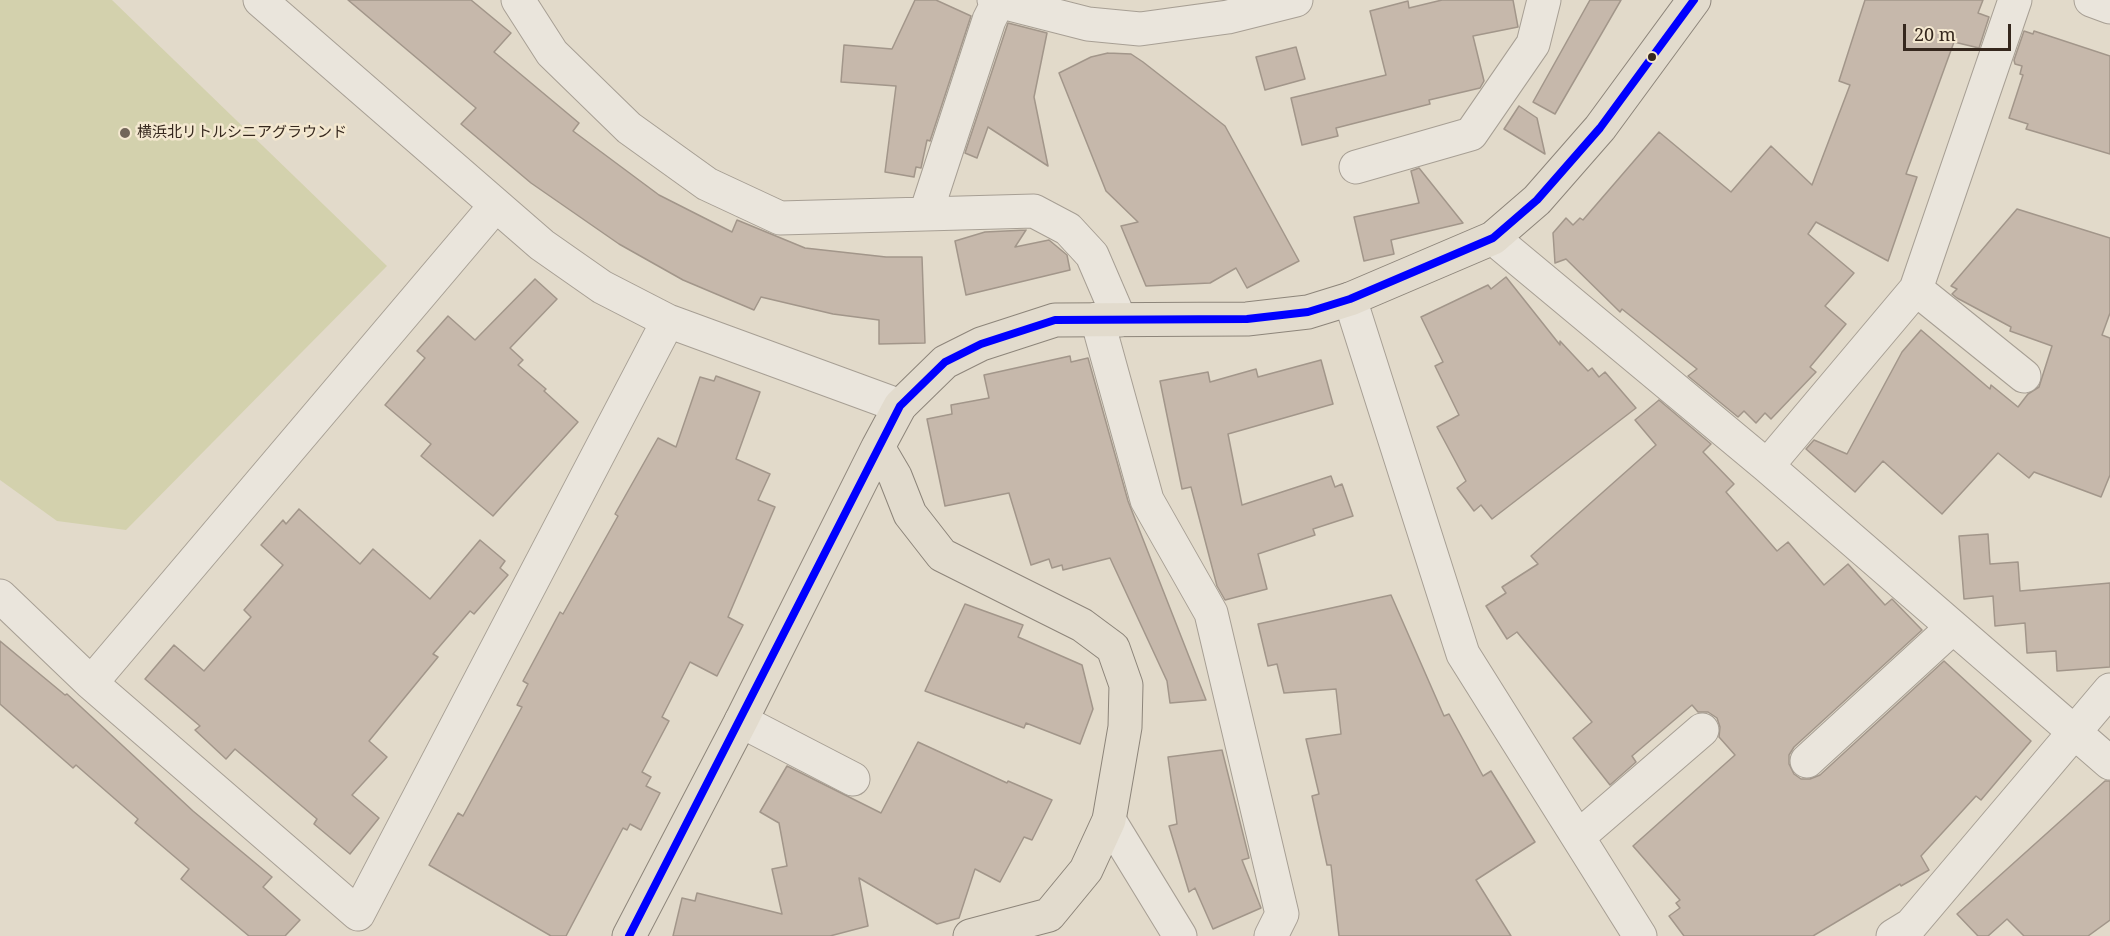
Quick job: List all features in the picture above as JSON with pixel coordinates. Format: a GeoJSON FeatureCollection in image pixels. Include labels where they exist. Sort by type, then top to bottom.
{"type":"FeatureCollection","features":[{"type":"Feature","properties":{"kind":"main road"},"geometry":{"type":"LineString","coordinates":[[629,936],[741,721],[900,406],[945,362],[981,344],[1055,320],[1247,319],[1308,312],[1350,299],[1493,238],[1537,200],[1600,128],[1694,0]]}},
{"type":"Feature","properties":{"kind":"main road"},"geometry":{"type":"LineString","coordinates":[[878,447],[895,476],[910,514],[942,555],[1082,625],[1113,648],[1126,685],[1125,728],[1109,820],[1086,870],[1049,915],[970,936]]}},
{"type":"Feature","properties":{"kind":"street"},"geometry":{"type":"LineString","coordinates":[[260,0],[542,244],[602,287],[668,321],[900,406]]}},
{"type":"Feature","properties":{"kind":"street"},"geometry":{"type":"LineString","coordinates":[[519,0],[552,53],[629,128],[707,184],[780,218],[1034,211],[1068,229],[1092,255],[1147,500],[1211,613],[1282,915],[1271,936]]}},
{"type":"Feature","properties":{"kind":"street"},"geometry":{"type":"LineString","coordinates":[[926,213],[996,1],[1088,24],[1140,29],[1228,17],[1296,0]]}},
{"type":"Feature","properties":{"kind":"street"},"geometry":{"type":"LineString","coordinates":[[1356,167],[1471,134],[1533,44],[1544,0]]}},
{"type":"Feature","properties":{"kind":"street"},"geometry":{"type":"LineString","coordinates":[[1767,466],[1916,290],[2015,0]]}},
{"type":"Feature","properties":{"kind":"street"},"geometry":{"type":"LineString","coordinates":[[2091,0],[2110,7]]}},
{"type":"Feature","properties":{"kind":"street"},"geometry":{"type":"LineString","coordinates":[[91,683],[496,205]]}},
{"type":"Feature","properties":{"kind":"street"},"geometry":{"type":"LineString","coordinates":[[1493,238],[1767,466],[2110,764]]}},
{"type":"Feature","properties":{"kind":"street"},"geometry":{"type":"LineString","coordinates":[[1916,290],[2024,376]]}},
{"type":"Feature","properties":{"kind":"street"},"geometry":{"type":"LineString","coordinates":[[1350,299],[1463,654],[1640,936]]}},
{"type":"Feature","properties":{"kind":"street"},"geometry":{"type":"LineString","coordinates":[[0,596],[91,683],[358,914],[668,321]]}},
{"type":"Feature","properties":{"kind":"street"},"geometry":{"type":"LineString","coordinates":[[1807,761],[1952,628]]}},
{"type":"Feature","properties":{"kind":"street"},"geometry":{"type":"LineString","coordinates":[[1908,932],[2110,690]]}},
{"type":"Feature","properties":{"kind":"street"},"geometry":{"type":"LineString","coordinates":[[741,721],[853,779]]}},
{"type":"Feature","properties":{"kind":"street"},"geometry":{"type":"LineString","coordinates":[[1578,837],[1702,730]]}},
{"type":"Feature","properties":{"kind":"street"},"geometry":{"type":"LineString","coordinates":[[1109,820],[1180,936]]}},
{"type":"Feature","properties":{"kind":"shaded area","name":"横浜北リトルシニアグラウンド"},"geometry":{"type":"Polygon","coordinates":[[[0,0],[112,0],[387,266],[126,530],[57,521],[0,480],[0,0]]]}},
{"type":"Feature","properties":{"kind":"building"},"geometry":{"type":"Polygon","coordinates":[[[348,0],[471,0],[511,33],[494,52],[579,123],[573,131],[659,195],[732,232],[737,220],[805,248],[886,257],[922,257],[925,343],[879,344],[879,320],[833,314],[761,297],[754,310],[683,280],[619,244],[531,183],[461,124],[476,108],[348,0]]]}},
{"type":"Feature","properties":{"kind":"building"},"geometry":{"type":"Polygon","coordinates":[[[915,0],[936,0],[971,16],[930,141],[927,140],[921,168],[916,167],[914,177],[885,172],[896,86],[841,82],[844,45],[892,49],[915,0]]]}},
{"type":"Feature","properties":{"kind":"building"},"geometry":{"type":"Polygon","coordinates":[[[1442,0],[1513,0],[1518,27],[1473,36],[1484,81],[1480,88],[1429,100],[1430,104],[1336,128],[1338,136],[1302,145],[1291,98],[1386,75],[1370,11],[1408,1],[1409,8],[1442,0]]]}},
{"type":"Feature","properties":{"kind":"building"},"geometry":{"type":"Polygon","coordinates":[[[1590,0],[1621,0],[1555,114],[1533,102],[1590,0]]]}},
{"type":"Feature","properties":{"kind":"building"},"geometry":{"type":"Polygon","coordinates":[[[1865,0],[1983,0],[1978,13],[1989,17],[1979,48],[1954,42],[1906,174],[1917,177],[1888,261],[1816,222],[1808,234],[1854,273],[1825,306],[1846,324],[1810,367],[1816,372],[1771,419],[1765,413],[1756,423],[1744,411],[1738,417],[1688,376],[1697,369],[1622,309],[1620,312],[1566,259],[1555,263],[1553,233],[1566,218],[1573,225],[1580,218],[1583,220],[1659,132],[1731,192],[1771,146],[1812,185],[1850,85],[1839,81],[1865,0]]]}},
{"type":"Feature","properties":{"kind":"building"},"geometry":{"type":"Polygon","coordinates":[[[1008,23],[1047,33],[1034,97],[1048,166],[988,127],[977,158],[965,153],[1008,23]]]}},
{"type":"Feature","properties":{"kind":"building"},"geometry":{"type":"Polygon","coordinates":[[[2024,31],[2033,34],[2034,31],[2110,56],[2110,154],[2026,129],[2028,124],[2009,118],[2023,75],[2020,74],[2022,66],[2015,64],[2014,60],[2024,31]]]}},
{"type":"Feature","properties":{"kind":"building"},"geometry":{"type":"Polygon","coordinates":[[[1296,47],[1305,79],[1265,90],[1256,57],[1296,47]]]}},
{"type":"Feature","properties":{"kind":"building"},"geometry":{"type":"Polygon","coordinates":[[[1108,53],[1131,54],[1225,126],[1299,261],[1247,288],[1236,268],[1210,283],[1146,286],[1121,226],[1138,222],[1106,191],[1059,73],[1091,57],[1108,53]]]}},
{"type":"Feature","properties":{"kind":"building"},"geometry":{"type":"Polygon","coordinates":[[[1519,106],[1537,118],[1545,154],[1504,129],[1519,106]]]}},
{"type":"Feature","properties":{"kind":"building"},"geometry":{"type":"Polygon","coordinates":[[[1419,168],[1463,223],[1391,240],[1394,254],[1364,261],[1354,217],[1419,203],[1411,171],[1419,168]]]}},
{"type":"Feature","properties":{"kind":"building"},"geometry":{"type":"Polygon","coordinates":[[[2017,209],[2110,238],[2110,313],[2102,335],[2110,338],[2110,475],[2101,497],[2034,472],[2029,478],[1998,453],[1942,514],[1883,461],[1855,492],[1806,449],[1814,440],[1847,454],[1902,352],[1921,330],[1990,389],[1991,385],[2018,407],[2028,394],[2039,387],[2052,346],[2010,331],[2011,327],[1957,298],[1952,294],[1957,289],[1951,286],[2017,209]]]}},
{"type":"Feature","properties":{"kind":"building"},"geometry":{"type":"Polygon","coordinates":[[[1026,230],[1015,247],[1049,240],[1067,255],[1070,270],[966,295],[955,241],[985,232],[1026,230]]]}},
{"type":"Feature","properties":{"kind":"building"},"geometry":{"type":"Polygon","coordinates":[[[1506,277],[1560,345],[1560,341],[1588,371],[1592,368],[1599,377],[1605,372],[1636,408],[1492,519],[1481,505],[1474,511],[1457,488],[1466,481],[1437,427],[1459,415],[1435,366],[1443,362],[1421,317],[1488,285],[1491,289],[1506,277]]]}},
{"type":"Feature","properties":{"kind":"building"},"geometry":{"type":"Polygon","coordinates":[[[535,279],[557,299],[510,348],[523,360],[518,365],[546,389],[544,391],[578,422],[493,516],[421,456],[431,444],[385,405],[425,358],[417,351],[448,316],[475,340],[535,279]]]}},
{"type":"Feature","properties":{"kind":"building"},"geometry":{"type":"Polygon","coordinates":[[[1070,356],[1071,362],[1088,358],[1128,501],[1206,700],[1170,703],[1167,681],[1110,558],[1063,570],[1062,565],[1052,568],[1049,559],[1031,565],[1009,493],[945,506],[927,419],[952,414],[951,405],[989,398],[984,375],[1070,356]]]}},
{"type":"Feature","properties":{"kind":"building"},"geometry":{"type":"Polygon","coordinates":[[[1321,360],[1333,404],[1228,434],[1242,505],[1331,476],[1335,487],[1342,484],[1353,516],[1313,529],[1315,535],[1258,554],[1267,589],[1225,600],[1217,586],[1191,487],[1182,489],[1160,381],[1208,372],[1210,382],[1256,369],[1258,377],[1321,360]]]}},
{"type":"Feature","properties":{"kind":"building"},"geometry":{"type":"Polygon","coordinates":[[[716,376],[760,392],[736,459],[770,474],[758,500],[775,507],[728,617],[743,625],[717,676],[690,662],[662,717],[669,721],[642,772],[651,777],[646,786],[660,793],[641,830],[630,824],[627,830],[623,828],[566,936],[551,936],[429,865],[458,813],[463,816],[522,707],[517,705],[528,684],[523,681],[560,612],[563,614],[618,516],[615,514],[658,438],[676,447],[700,377],[714,381],[716,376]]]}},
{"type":"Feature","properties":{"kind":"building"},"geometry":{"type":"Polygon","coordinates":[[[1659,400],[1711,444],[1703,452],[1734,484],[1726,492],[1777,551],[1788,542],[1824,585],[1848,564],[1885,605],[1892,599],[1922,630],[1794,747],[1789,755],[1789,764],[1794,774],[1801,779],[1810,779],[1820,775],[1944,661],[2031,741],[1981,800],[1976,796],[1921,856],[1929,870],[1901,886],[1900,884],[1813,936],[1684,936],[1669,916],[1680,908],[1676,903],[1680,900],[1633,846],[1735,755],[1719,737],[1720,727],[1717,718],[1708,712],[1698,712],[1692,705],[1632,756],[1636,762],[1610,785],[1573,738],[1592,722],[1517,632],[1507,639],[1486,606],[1506,593],[1502,587],[1538,564],[1531,556],[1656,445],[1635,420],[1659,400]]]}},
{"type":"Feature","properties":{"kind":"building"},"geometry":{"type":"Polygon","coordinates":[[[299,509],[360,564],[373,549],[430,599],[480,540],[505,561],[500,568],[508,575],[474,614],[470,611],[433,654],[438,657],[369,741],[387,757],[352,795],[379,818],[350,854],[314,824],[317,819],[235,749],[226,759],[195,730],[200,726],[145,679],[174,645],[204,671],[251,617],[244,610],[283,565],[261,545],[283,520],[286,524],[299,509]]]}},
{"type":"Feature","properties":{"kind":"building"},"geometry":{"type":"Polygon","coordinates":[[[1988,534],[1990,564],[2018,562],[2020,591],[2110,583],[2110,667],[2057,671],[2056,651],[2027,653],[2025,623],[1995,626],[1993,596],[1964,599],[1959,536],[1988,534]]]}},
{"type":"Feature","properties":{"kind":"building"},"geometry":{"type":"Polygon","coordinates":[[[1391,595],[1444,716],[1449,714],[1483,776],[1491,771],[1535,842],[1476,880],[1511,936],[1339,936],[1331,865],[1327,865],[1312,796],[1319,794],[1306,739],[1341,734],[1336,689],[1284,693],[1277,664],[1268,666],[1258,624],[1391,595]]]}},
{"type":"Feature","properties":{"kind":"building"},"geometry":{"type":"Polygon","coordinates":[[[965,604],[1023,625],[1018,637],[1082,665],[1093,709],[1080,744],[1026,723],[1024,728],[925,691],[965,604]]]}},
{"type":"Feature","properties":{"kind":"building"},"geometry":{"type":"Polygon","coordinates":[[[0,641],[65,695],[67,694],[193,811],[272,877],[263,887],[300,920],[285,936],[249,936],[181,879],[189,869],[135,823],[138,819],[76,765],[73,768],[0,704],[0,641]]]}},
{"type":"Feature","properties":{"kind":"building"},"geometry":{"type":"Polygon","coordinates":[[[918,742],[1007,783],[1008,781],[1052,800],[1032,840],[1024,837],[1000,882],[975,869],[959,918],[937,924],[859,878],[868,926],[830,936],[673,936],[682,898],[695,901],[697,893],[782,914],[772,869],[787,866],[779,823],[760,812],[787,766],[881,813],[918,742]]]}},
{"type":"Feature","properties":{"kind":"building"},"geometry":{"type":"Polygon","coordinates":[[[1222,750],[1249,858],[1242,860],[1261,908],[1213,929],[1195,888],[1189,892],[1169,826],[1177,824],[1168,757],[1222,750]]]}},
{"type":"Feature","properties":{"kind":"building"},"geometry":{"type":"Polygon","coordinates":[[[2105,781],[2110,781],[2110,920],[2088,936],[2024,936],[2007,919],[1988,936],[1978,936],[1957,914],[2105,781]]]}},
{"type":"Feature","properties":{"kind":"transit line"},"geometry":{"type":"LineString","coordinates":[[629,936],[900,406],[945,362],[981,344],[1055,320],[1247,319],[1308,312],[1350,299],[1493,238],[1537,200],[1600,128],[1694,0]]}},
{"type":"Feature","properties":{"kind":"place","name":"横浜北リトルシニアグラウンド"},"geometry":{"type":"Point","coordinates":[125,133]}}]}
